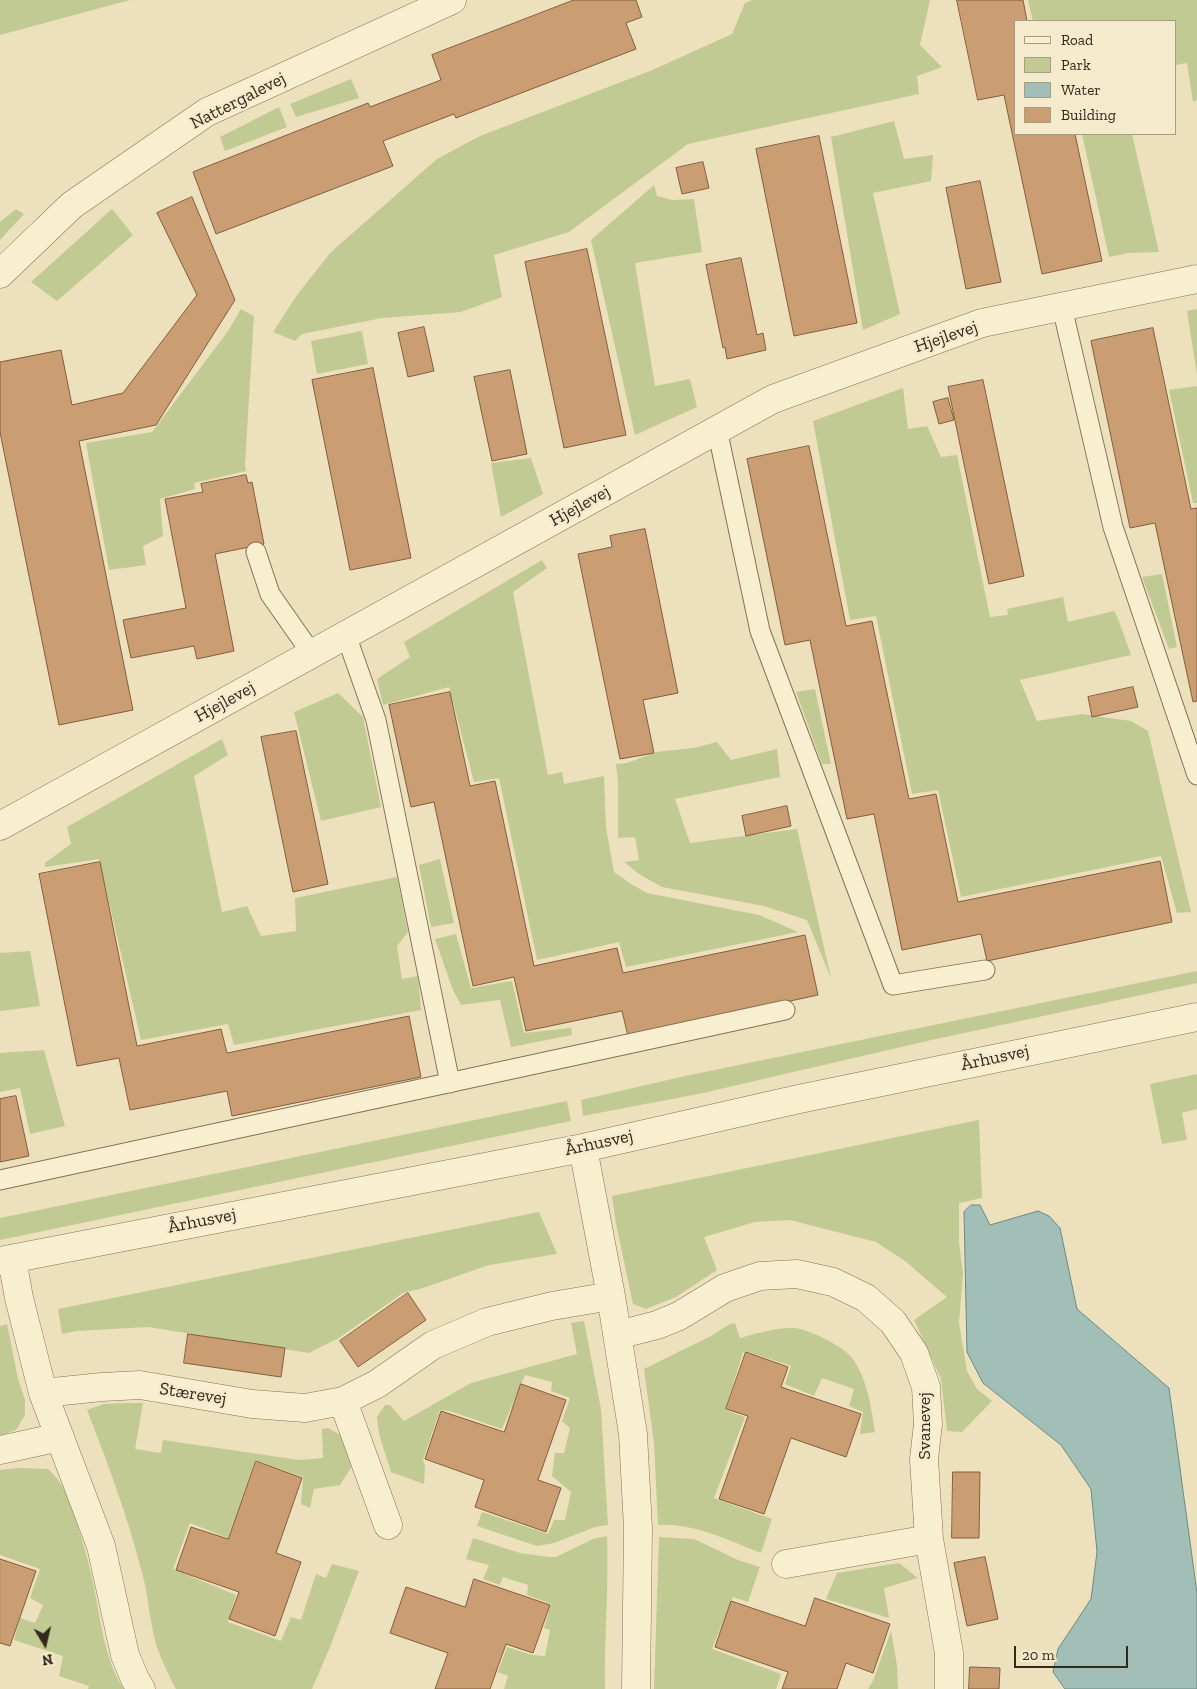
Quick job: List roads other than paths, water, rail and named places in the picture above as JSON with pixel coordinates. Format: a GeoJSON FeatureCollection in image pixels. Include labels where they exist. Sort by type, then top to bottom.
{"type":"FeatureCollection","features":[{"type":"Feature","properties":{"kind":"street","name":"Nattergalevej"},"geometry":{"type":"LineString","coordinates":[[0,274],[72,205],[208,112],[452,0]]}},
{"type":"Feature","properties":{"kind":"street","name":"Hjejlevej"},"geometry":{"type":"LineString","coordinates":[[0,826],[773,399],[974,326],[1197,279]]}},
{"type":"Feature","properties":{"kind":"street","name":"Århusvej"},"geometry":{"type":"LineString","coordinates":[[6,1260],[583,1148],[799,1099],[1197,1017]]}},
{"type":"Feature","properties":{"kind":"street"},"geometry":{"type":"LineString","coordinates":[[583,1148],[612,1296],[634,1434],[638,1528],[636,1689]]}},
{"type":"Feature","properties":{"kind":"street"},"geometry":{"type":"LineString","coordinates":[[6,1260],[19,1298],[43,1393],[101,1546],[125,1655],[141,1689]]}},
{"type":"Feature","properties":{"kind":"street","name":"Svanevej"},"geometry":{"type":"LineString","coordinates":[[618,1335],[672,1319],[725,1288],[760,1276],[797,1274],[833,1282],[866,1298],[893,1322],[914,1353],[926,1387],[928,1424],[924,1459],[928,1539],[949,1653],[949,1689]]}},
{"type":"Feature","properties":{"kind":"street","name":"Stærevej"},"geometry":{"type":"LineString","coordinates":[[43,1393],[102,1386],[140,1385],[252,1404],[305,1408],[343,1401],[377,1384],[434,1345],[487,1322],[552,1306],[612,1296]]}},
{"type":"Feature","properties":{"kind":"street"},"geometry":{"type":"LineString","coordinates":[[343,1401],[388,1524]]}},
{"type":"Feature","properties":{"kind":"street"},"geometry":{"type":"LineString","coordinates":[[0,1450],[60,1438]]}},
{"type":"Feature","properties":{"kind":"street"},"geometry":{"type":"LineString","coordinates":[[786,1564],[928,1539]]}},
{"type":"Feature","properties":{"kind":"lane"},"geometry":{"type":"LineString","coordinates":[[1062,307],[1113,527],[1197,775]]}},
{"type":"Feature","properties":{"kind":"lane"},"geometry":{"type":"LineString","coordinates":[[717,429],[760,632],[893,985],[985,970]]}},
{"type":"Feature","properties":{"kind":"lane"},"geometry":{"type":"LineString","coordinates":[[256,552],[270,594],[312,654]]}},
{"type":"Feature","properties":{"kind":"lane"},"geometry":{"type":"LineString","coordinates":[[346,636],[376,720],[450,1084]]}},
{"type":"Feature","properties":{"kind":"lane"},"geometry":{"type":"LineString","coordinates":[[0,1180],[785,1010]]}},
{"type":"Feature","properties":{"kind":"water"},"geometry":{"type":"Polygon","coordinates":[[[971,1205],[980,1205],[990,1225],[1038,1211],[1049,1216],[1060,1228],[1077,1309],[1169,1388],[1197,1593],[1197,1689],[1065,1689],[1053,1672],[1058,1649],[1091,1599],[1097,1552],[1091,1489],[1061,1445],[983,1383],[967,1352],[964,1212],[971,1205]]]}}]}
